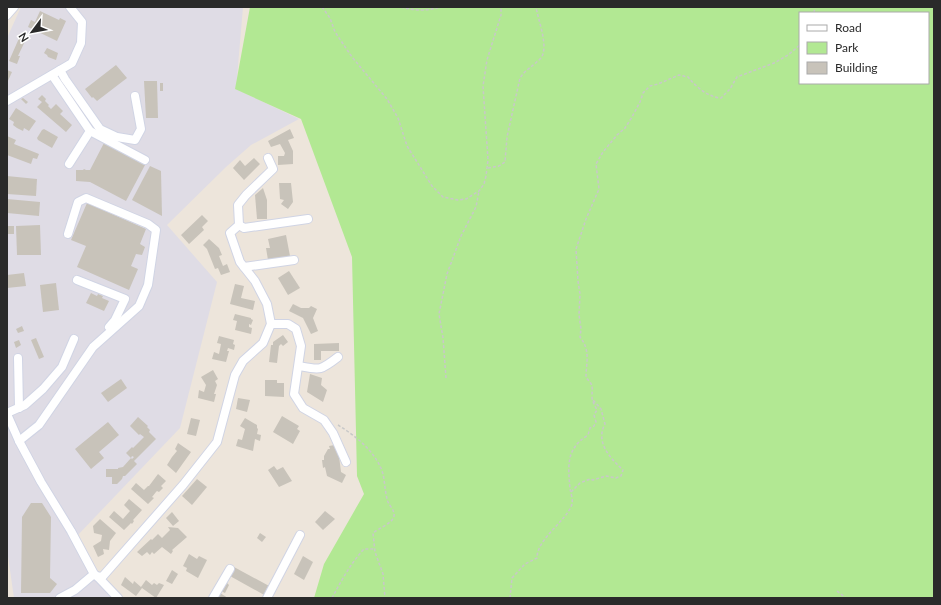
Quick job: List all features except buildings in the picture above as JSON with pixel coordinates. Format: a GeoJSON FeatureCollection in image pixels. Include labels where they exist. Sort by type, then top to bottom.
{"type":"FeatureCollection","features":[{"type":"Feature","properties":{"kind":"street"},"geometry":{"type":"LineString","coordinates":[[7,15],[14,7]]}},
{"type":"Feature","properties":{"kind":"street"},"geometry":{"type":"LineString","coordinates":[[7,102],[72,63],[81,43],[82,22],[70,7]]}},
{"type":"Feature","properties":{"kind":"street"},"geometry":{"type":"LineString","coordinates":[[60,70],[100,129],[117,137],[135,140],[140,129],[135,96]]}},
{"type":"Feature","properties":{"kind":"street"},"geometry":{"type":"LineString","coordinates":[[52,75],[90,131],[145,160]]}},
{"type":"Feature","properties":{"kind":"street"},"geometry":{"type":"LineString","coordinates":[[69,164],[90,131]]}},
{"type":"Feature","properties":{"kind":"street"},"geometry":{"type":"LineString","coordinates":[[239,225],[238,205],[246,195],[273,169],[268,158]]}},
{"type":"Feature","properties":{"kind":"street"},"geometry":{"type":"LineString","coordinates":[[68,234],[78,202],[86,198],[148,224],[156,230],[148,285],[139,306],[93,347]]}},
{"type":"Feature","properties":{"kind":"street"},"geometry":{"type":"LineString","coordinates":[[239,225],[244,228],[308,219]]}},
{"type":"Feature","properties":{"kind":"street"},"geometry":{"type":"LineString","coordinates":[[60,598],[96,576],[103,576],[183,485],[217,442],[235,375],[243,361],[263,343],[271,324],[267,304],[255,281],[240,262],[230,232],[239,225]]}},
{"type":"Feature","properties":{"kind":"street"},"geometry":{"type":"LineString","coordinates":[[244,267],[294,260]]}},
{"type":"Feature","properties":{"kind":"street"},"geometry":{"type":"LineString","coordinates":[[19,441],[39,425],[93,347],[115,320],[124,300],[77,280]]}},
{"type":"Feature","properties":{"kind":"street"},"geometry":{"type":"LineString","coordinates":[[271,324],[288,324],[296,329],[302,346],[294,394],[302,408],[324,420],[333,433],[346,462]]}},
{"type":"Feature","properties":{"kind":"street"},"geometry":{"type":"LineString","coordinates":[[74,339],[62,367],[40,393],[25,405],[7,413],[19,441],[41,482],[96,576],[118,598]]}},
{"type":"Feature","properties":{"kind":"street"},"geometry":{"type":"LineString","coordinates":[[18,358],[19,408]]}},
{"type":"Feature","properties":{"kind":"street"},"geometry":{"type":"LineString","coordinates":[[298,366],[316,369],[325,367],[338,358]]}},
{"type":"Feature","properties":{"kind":"street"},"geometry":{"type":"LineString","coordinates":[[267,598],[300,535]]}},
{"type":"Feature","properties":{"kind":"street"},"geometry":{"type":"LineString","coordinates":[[213,598],[230,569]]}},
{"type":"Feature","properties":{"kind":"path"},"geometry":{"type":"LineString","coordinates":[[322,7],[330,18],[335,32],[352,57],[387,99],[398,118],[407,146],[432,186],[443,197],[458,200],[466,199],[479,191],[484,184],[487,168],[483,86],[487,60],[501,15],[501,7]]}},
{"type":"Feature","properties":{"kind":"path"},"geometry":{"type":"LineString","coordinates":[[402,7],[418,10],[429,10],[440,7]]}},
{"type":"Feature","properties":{"kind":"path"},"geometry":{"type":"LineString","coordinates":[[487,168],[499,166],[505,162],[507,137],[520,78],[524,72],[542,57],[545,45],[536,7]]}},
{"type":"Feature","properties":{"kind":"path"},"geometry":{"type":"LineString","coordinates":[[510,598],[512,578],[526,564],[537,558],[537,552],[549,533],[564,517],[572,504],[570,484],[570,453],[580,440],[588,435],[590,428],[594,426],[596,422],[594,415],[597,410],[592,398],[593,390],[591,382],[586,378],[588,356],[585,343],[580,337],[580,294],[576,249],[598,189],[596,164],[603,152],[625,128],[640,102],[643,93],[650,86],[679,75],[688,77],[695,86],[714,97],[721,98],[730,89],[737,77],[774,63],[788,55],[799,46]]}},
{"type":"Feature","properties":{"kind":"path"},"geometry":{"type":"LineString","coordinates":[[446,378],[443,338],[439,314],[447,274],[461,236],[476,207],[479,191]]}},
{"type":"Feature","properties":{"kind":"path"},"geometry":{"type":"LineString","coordinates":[[571,492],[580,483],[590,479],[593,480],[606,476],[616,478],[622,476],[622,470],[610,459],[603,444],[602,430],[605,424],[600,409],[592,398]]}},
{"type":"Feature","properties":{"kind":"path"},"geometry":{"type":"LineString","coordinates":[[324,420],[344,429],[367,447],[383,473],[388,502],[394,516],[390,522],[373,533],[374,550],[383,574],[385,598]]}},
{"type":"Feature","properties":{"kind":"path"},"geometry":{"type":"LineString","coordinates":[[332,598],[338,586],[364,549],[374,550]]}},
{"type":"Feature","properties":{"kind":"path"},"geometry":{"type":"LineString","coordinates":[[837,591],[846,598]]}},
{"type":"Feature","properties":{"kind":"shaded area"},"geometry":{"type":"Polygon","coordinates":[[[21,7],[243,7],[236,89],[299,119],[251,145],[226,167],[167,225],[217,282],[180,428],[77,536],[95,571],[121,598],[14,598],[7,549],[7,38],[21,7]]]}},
{"type":"Feature","properties":{"kind":"green space"},"geometry":{"type":"Polygon","coordinates":[[[250,7],[934,7],[934,598],[314,598],[324,564],[364,494],[357,476],[352,257],[301,119],[235,89],[250,7]]]}}]}
